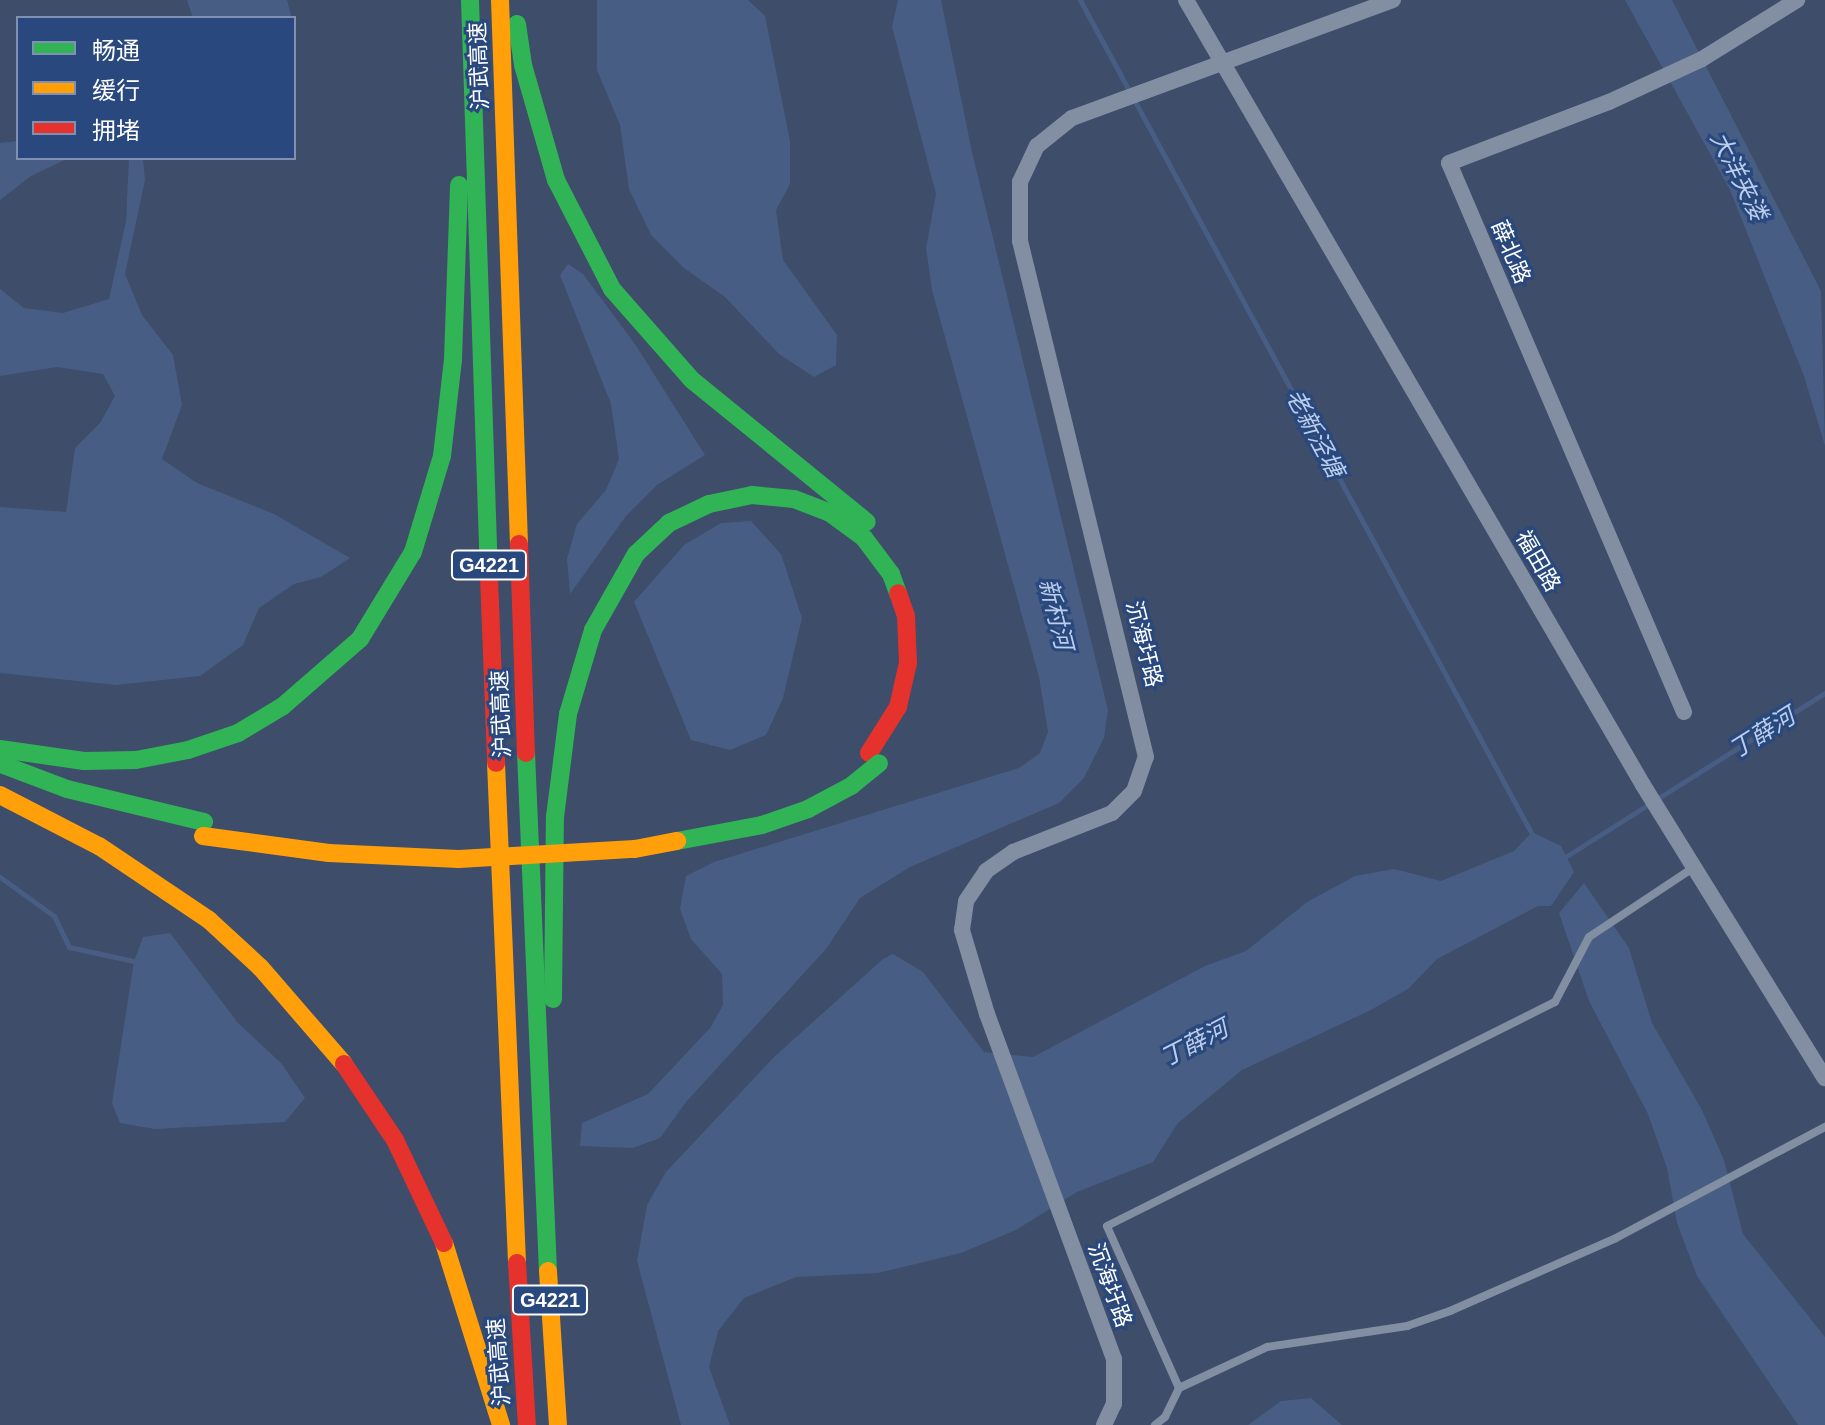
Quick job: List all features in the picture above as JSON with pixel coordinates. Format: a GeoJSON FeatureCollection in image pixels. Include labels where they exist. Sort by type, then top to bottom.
{"type":"FeatureCollection","features":[{"type":"Feature","properties":{"kind":"highway"},"geometry":{"type":"LineString","coordinates":[[0,749],[32,757],[136,760],[238,733],[324,676],[360,639],[389,597],[431,504],[448,409],[463,0]]}},
{"type":"Feature","properties":{"kind":"highway","name":"沪武高速"},"geometry":{"type":"LineString","coordinates":[[470,0],[508,1131],[527,1425]]}},
{"type":"Feature","properties":{"kind":"highway","name":"沪武高速"},"geometry":{"type":"LineString","coordinates":[[500,0],[539,1129],[558,1425]]}},
{"type":"Feature","properties":{"kind":"highway"},"geometry":{"type":"LineString","coordinates":[[0,777],[66,801],[204,829],[329,840],[458,846],[634,835],[759,812],[804,797],[874,758],[913,712],[924,661],[920,611],[903,566],[844,499],[692,380],[650,338],[612,289],[556,180],[523,65],[515,0]]}},
{"type":"Feature","properties":{"kind":"highway"},"geometry":{"type":"LineString","coordinates":[[550,1300],[555,817],[568,714],[593,630],[636,554],[669,523],[709,504],[752,495],[794,499],[830,513],[864,538],[891,574],[906,616],[908,663],[898,707],[874,758]]}},
{"type":"Feature","properties":{"kind":"highway"},"geometry":{"type":"LineString","coordinates":[[0,764],[67,789],[204,829]]}},
{"type":"Feature","properties":{"kind":"highway"},"geometry":{"type":"LineString","coordinates":[[0,795],[99,846],[209,920],[305,1015],[395,1140],[414,1177],[465,1295],[501,1425]]}},
{"type":"Feature","properties":{"kind":"street","name":"福田路"},"geometry":{"type":"LineString","coordinates":[[1186,0],[1643,785],[1825,1078]]}},
{"type":"Feature","properties":{"kind":"street","name":"沉海圩路"},"geometry":{"type":"LineString","coordinates":[[1104,1425],[1114,1404],[1114,1359],[987,1014],[962,930],[974,886],[998,860],[1112,813],[1134,791],[1146,757],[1017,217],[1020,182],[1037,146],[1072,118],[1114,100],[1393,0]]}},
{"type":"Feature","properties":{"kind":"street","name":"薛北路"},"geometry":{"type":"LineString","coordinates":[[1684,712],[1449,163],[1636,90],[1702,59],[1797,0]]}},
{"type":"Feature","properties":{"kind":"lane"},"geometry":{"type":"LineString","coordinates":[[1179,1388],[1107,1226],[1555,1002],[1589,937],[1693,868]]}},
{"type":"Feature","properties":{"kind":"lane"},"geometry":{"type":"LineString","coordinates":[[1155,1425],[1165,1417],[1179,1388],[1267,1347],[1407,1326],[1450,1311],[1616,1238],[1825,1127]]}},
{"type":"Feature","properties":{"kind":"water"},"geometry":{"type":"Polygon","coordinates":[[[187,0],[287,0],[291,16],[192,16],[187,0]]]}},
{"type":"Feature","properties":{"kind":"water"},"geometry":{"type":"Polygon","coordinates":[[[597,0],[748,0],[765,16],[790,141],[790,184],[776,210],[783,260],[837,335],[836,365],[814,377],[779,354],[725,297],[684,268],[651,235],[629,189],[620,125],[597,70],[597,0]]]}},
{"type":"Feature","properties":{"kind":"water","name":"新村河"},"geometry":{"type":"Polygon","coordinates":[[[898,0],[941,0],[972,152],[1108,710],[1104,738],[1084,778],[1059,803],[910,867],[860,898],[826,949],[686,1102],[660,1138],[633,1148],[580,1146],[582,1123],[648,1094],[710,1028],[723,1005],[722,974],[691,939],[680,909],[686,876],[714,862],[1019,768],[1040,753],[1048,732],[1039,677],[932,290],[926,248],[936,194],[892,27],[898,0]]]}},
{"type":"Feature","properties":{"kind":"water","name":"大洋夹溇"},"geometry":{"type":"Polygon","coordinates":[[[1625,0],[1672,0],[1821,291],[1825,446],[1804,376],[1730,190],[1625,0]]]}},
{"type":"Feature","properties":{"kind":"water"},"geometry":{"type":"Polygon","coordinates":[[[16,141],[16,160],[65,160],[31,176],[0,200],[0,143],[16,141]]]}},
{"type":"Feature","properties":{"kind":"water"},"geometry":{"type":"Polygon","coordinates":[[[129,160],[143,160],[145,180],[125,274],[142,315],[173,355],[182,405],[162,459],[197,483],[274,514],[350,558],[321,577],[294,584],[259,608],[243,645],[200,676],[116,685],[0,673],[0,507],[66,512],[75,448],[100,423],[115,396],[103,374],[57,367],[0,376],[0,289],[24,308],[63,313],[109,299],[126,221],[129,160]]]}},
{"type":"Feature","properties":{"kind":"water"},"geometry":{"type":"Polygon","coordinates":[[[568,264],[583,274],[635,344],[705,455],[657,485],[626,516],[570,594],[567,559],[577,524],[606,490],[619,459],[611,404],[560,275],[568,264]]]}},
{"type":"Feature","properties":{"kind":"water"},"geometry":{"type":"Polygon","coordinates":[[[751,521],[781,554],[802,618],[783,698],[766,735],[730,750],[691,740],[634,602],[684,545],[721,523],[751,521]]]}},
{"type":"Feature","properties":{"kind":"water"},"geometry":{"type":"Polygon","coordinates":[[[1532,832],[1561,846],[1574,872],[1551,906],[1538,906],[1437,959],[1408,989],[1369,1011],[1242,1070],[1178,1123],[1153,1162],[1077,1192],[1016,1230],[961,1253],[878,1273],[796,1277],[744,1298],[718,1331],[709,1367],[730,1425],[681,1425],[637,1261],[647,1205],[666,1172],[774,1057],[883,959],[893,954],[923,972],[984,1052],[1033,1057],[1205,966],[1246,951],[1307,902],[1355,876],[1394,869],[1441,881],[1514,851],[1532,832]]]}},
{"type":"Feature","properties":{"kind":"water"},"geometry":{"type":"Polygon","coordinates":[[[1584,883],[1629,948],[1652,1023],[1702,1110],[1724,1160],[1743,1234],[1825,1337],[1825,1425],[1798,1425],[1697,1276],[1677,1223],[1667,1168],[1648,1114],[1589,1001],[1559,913],[1584,883]]]}},
{"type":"Feature","properties":{"kind":"water"},"geometry":{"type":"Polygon","coordinates":[[[170,933],[238,1023],[281,1063],[305,1098],[285,1122],[155,1129],[120,1123],[112,1103],[134,961],[143,937],[170,933]]]}},
{"type":"Feature","properties":{"kind":"water"},"geometry":{"type":"Polygon","coordinates":[[[1311,1398],[1342,1425],[1248,1425],[1281,1401],[1311,1398]]]}},
{"type":"Feature","properties":{"kind":"waterway","name":"老新泾塘"},"geometry":{"type":"LineString","coordinates":[[1080,0],[1533,836]]}},
{"type":"Feature","properties":{"kind":"waterway","name":"丁薛河"},"geometry":{"type":"LineString","coordinates":[[1562,859],[1825,693]]}},
{"type":"Feature","properties":{"kind":"waterway"},"geometry":{"type":"LineString","coordinates":[[0,877],[54,916],[69,947],[134,961]]}},
{"type":"Feature","properties":{"kind":"traffic: fast"},"geometry":{"type":"LineString","coordinates":[[470,0],[489,577]]}},
{"type":"Feature","properties":{"kind":"traffic: fast"},"geometry":{"type":"LineString","coordinates":[[517,24],[523,65],[556,180],[612,289],[692,380],[867,522]]}},
{"type":"Feature","properties":{"kind":"traffic: fast"},"geometry":{"type":"LineString","coordinates":[[0,749],[84,761],[136,760],[188,750],[238,733],[283,706],[360,639],[413,552],[442,456],[453,359],[459,185]]}},
{"type":"Feature","properties":{"kind":"traffic: fast"},"geometry":{"type":"LineString","coordinates":[[553,999],[555,817],[568,714],[593,630],[636,554],[669,523],[709,504],[752,495],[794,499],[830,513],[864,538],[891,574],[898,593]]}},
{"type":"Feature","properties":{"kind":"traffic: fast"},"geometry":{"type":"LineString","coordinates":[[526,753],[548,1271]]}},
{"type":"Feature","properties":{"kind":"traffic: fast"},"geometry":{"type":"LineString","coordinates":[[677,841],[762,825],[808,809],[851,786],[879,763]]}},
{"type":"Feature","properties":{"kind":"traffic: fast"},"geometry":{"type":"LineString","coordinates":[[1,764],[67,789],[204,822]]}},
{"type":"Feature","properties":{"kind":"traffic: slow"},"geometry":{"type":"LineString","coordinates":[[500,0],[519,544]]}},
{"type":"Feature","properties":{"kind":"traffic: slow"},"geometry":{"type":"LineString","coordinates":[[496,763],[517,1263]]}},
{"type":"Feature","properties":{"kind":"traffic: slow"},"geometry":{"type":"LineString","coordinates":[[0,795],[99,846],[209,920],[260,967],[344,1064]]}},
{"type":"Feature","properties":{"kind":"traffic: slow"},"geometry":{"type":"LineString","coordinates":[[203,836],[329,853],[459,859],[635,849],[677,841]]}},
{"type":"Feature","properties":{"kind":"traffic: slow"},"geometry":{"type":"LineString","coordinates":[[444,1243],[501,1425]]}},
{"type":"Feature","properties":{"kind":"traffic: slow"},"geometry":{"type":"LineString","coordinates":[[548,1271],[558,1425]]}},
{"type":"Feature","properties":{"kind":"traffic: jam"},"geometry":{"type":"LineString","coordinates":[[519,544],[526,753]]}},
{"type":"Feature","properties":{"kind":"traffic: jam"},"geometry":{"type":"LineString","coordinates":[[489,577],[496,763]]}},
{"type":"Feature","properties":{"kind":"traffic: jam"},"geometry":{"type":"LineString","coordinates":[[869,753],[898,707],[908,663],[906,616],[898,593]]}},
{"type":"Feature","properties":{"kind":"traffic: jam"},"geometry":{"type":"LineString","coordinates":[[344,1064],[395,1140],[444,1243]]}},
{"type":"Feature","properties":{"kind":"traffic: jam"},"geometry":{"type":"LineString","coordinates":[[517,1263],[527,1425]]}}]}
